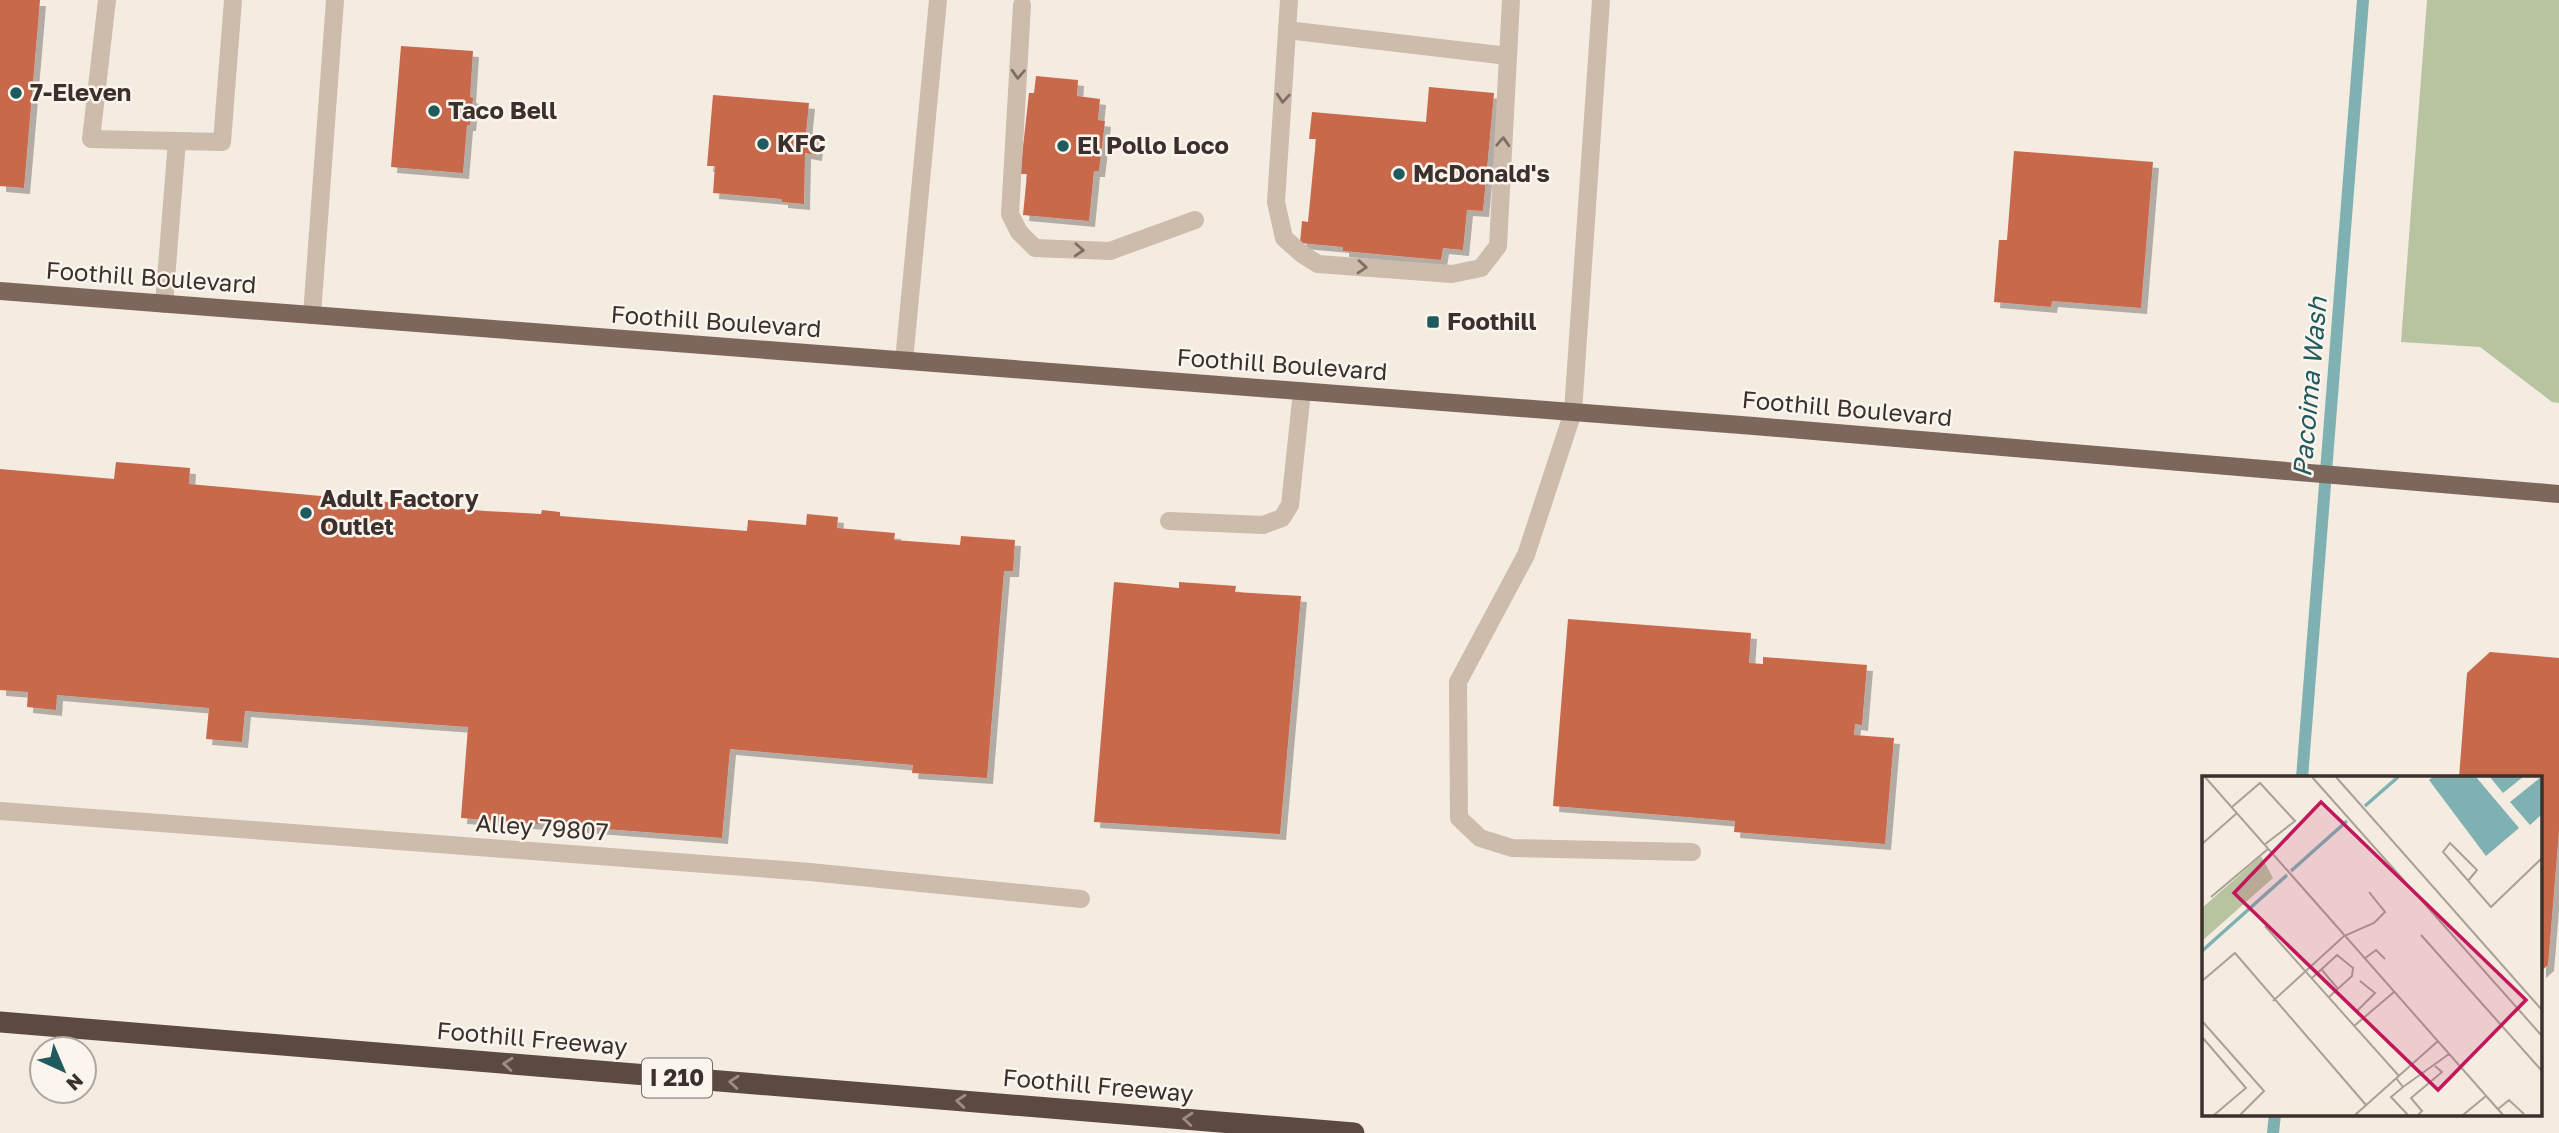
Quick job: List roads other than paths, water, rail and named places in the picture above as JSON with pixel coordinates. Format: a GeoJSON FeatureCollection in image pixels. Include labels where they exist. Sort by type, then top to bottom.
{"type":"FeatureCollection","features":[{"type":"Feature","properties":{"kind":"highway","name":"Foothill Freeway"},"geometry":{"type":"LineString","coordinates":[[0,1022],[1354,1133]]}},
{"type":"Feature","properties":{"kind":"main road","name":"Foothill Boulevard"},"geometry":{"type":"LineString","coordinates":[[0,291],[1573,412],[2559,494]]}},
{"type":"Feature","properties":{"kind":"lane"},"geometry":{"type":"LineString","coordinates":[[107,0],[91,139],[222,142],[233,0]]}},
{"type":"Feature","properties":{"kind":"lane"},"geometry":{"type":"LineString","coordinates":[[312,315],[335,0]]}},
{"type":"Feature","properties":{"kind":"lane"},"geometry":{"type":"LineString","coordinates":[[904,361],[938,0]]}},
{"type":"Feature","properties":{"kind":"lane"},"geometry":{"type":"LineString","coordinates":[[1289,0],[1276,202],[1284,238],[1318,264],[1451,274],[1481,268],[1498,246],[1511,0]]}},
{"type":"Feature","properties":{"kind":"lane"},"geometry":{"type":"LineString","coordinates":[[1601,0],[1573,412],[1526,555],[1458,682],[1459,818],[1480,838],[1512,848],[1692,852]]}},
{"type":"Feature","properties":{"kind":"lane"},"geometry":{"type":"LineString","coordinates":[[1022,5],[1010,214],[1019,232],[1035,248],[1110,251],[1195,220]]}},
{"type":"Feature","properties":{"kind":"lane"},"geometry":{"type":"LineString","coordinates":[[1287,30],[1508,57]]}},
{"type":"Feature","properties":{"kind":"lane"},"geometry":{"type":"LineString","coordinates":[[164,304],[177,141]]}},
{"type":"Feature","properties":{"kind":"lane"},"geometry":{"type":"LineString","coordinates":[[1169,521],[1263,525],[1282,518],[1290,505],[1301,391]]}},
{"type":"Feature","properties":{"kind":"lane","name":"Alley 79807"},"geometry":{"type":"LineString","coordinates":[[0,811],[810,872],[1081,899]]}},
{"type":"Feature","properties":{"kind":"waterway","name":"Pacoima Wash"},"geometry":{"type":"LineString","coordinates":[[2302,776],[2363,0]]}},
{"type":"Feature","properties":{"kind":"waterway","name":"Pacoima Wash"},"geometry":{"type":"LineString","coordinates":[[2273,1133],[2275,1116]]}},
{"type":"Feature","properties":{"kind":"place","name":"7-Eleven"},"geometry":{"type":"Point","coordinates":[16,93]}},
{"type":"Feature","properties":{"kind":"place","name":"Taco Bell"},"geometry":{"type":"Point","coordinates":[434,111]}},
{"type":"Feature","properties":{"kind":"place","name":"KFC"},"geometry":{"type":"Point","coordinates":[763,144]}},
{"type":"Feature","properties":{"kind":"place","name":"El Pollo Loco"},"geometry":{"type":"Point","coordinates":[1063,146]}},
{"type":"Feature","properties":{"kind":"place","name":"McDonald's"},"geometry":{"type":"Point","coordinates":[1399,174]}},
{"type":"Feature","properties":{"kind":"place","name":"Foothill"},"geometry":{"type":"Point","coordinates":[1433,322]}},
{"type":"Feature","properties":{"kind":"place","name":"Adult Factory Outlet"},"geometry":{"type":"Point","coordinates":[306,513]}}]}
